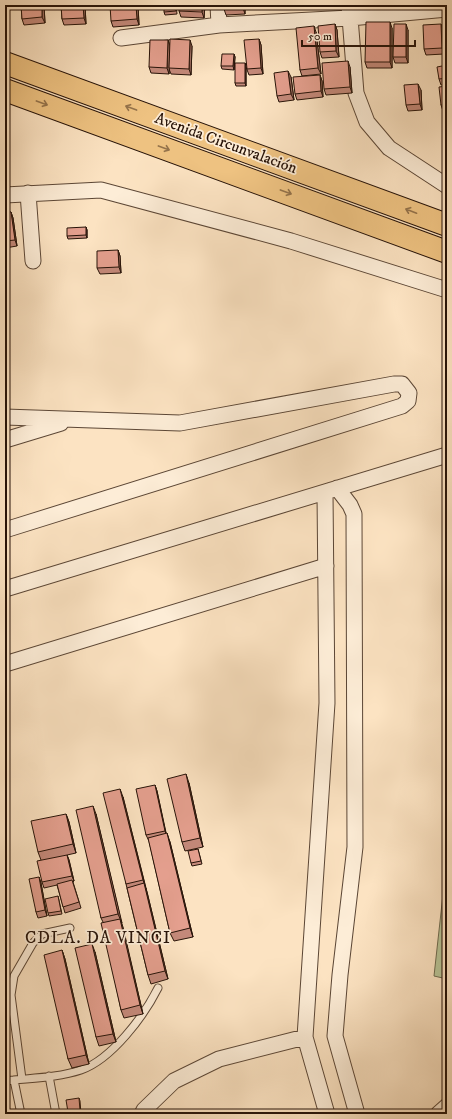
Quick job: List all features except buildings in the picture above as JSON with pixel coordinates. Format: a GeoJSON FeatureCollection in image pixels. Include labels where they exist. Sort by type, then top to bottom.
{"type":"FeatureCollection","features":[{"type":"Feature","properties":{"kind":"highway","name":"Avenida Circunvalación"},"geometry":{"type":"LineString","coordinates":[[5,63],[447,225]]}},
{"type":"Feature","properties":{"kind":"highway","name":"Avenida Circunvalación"},"geometry":{"type":"LineString","coordinates":[[5,90],[447,252]]}},
{"type":"Feature","properties":{"kind":"street"},"geometry":{"type":"LineString","coordinates":[[218,5],[219,25]]}},
{"type":"Feature","properties":{"kind":"street"},"geometry":{"type":"LineString","coordinates":[[121,38],[219,25],[350,11],[447,9]]}},
{"type":"Feature","properties":{"kind":"street"},"geometry":{"type":"LineString","coordinates":[[350,11],[356,93],[367,122],[389,148],[447,186]]}},
{"type":"Feature","properties":{"kind":"street"},"geometry":{"type":"LineString","coordinates":[[5,195],[101,190],[291,241],[447,290]]}},
{"type":"Feature","properties":{"kind":"street"},"geometry":{"type":"LineString","coordinates":[[28,193],[33,261]]}},
{"type":"Feature","properties":{"kind":"street"},"geometry":{"type":"LineString","coordinates":[[5,417],[180,423],[394,384],[402,384],[409,393],[408,400],[402,406],[5,530]]}},
{"type":"Feature","properties":{"kind":"street"},"geometry":{"type":"LineString","coordinates":[[5,440],[72,420]]}},
{"type":"Feature","properties":{"kind":"street"},"geometry":{"type":"LineString","coordinates":[[5,589],[447,455]]}},
{"type":"Feature","properties":{"kind":"street"},"geometry":{"type":"LineString","coordinates":[[327,1114],[305,1037],[327,703],[326,566],[331,490]]}},
{"type":"Feature","properties":{"kind":"street"},"geometry":{"type":"LineString","coordinates":[[331,490],[350,505],[354,514],[355,847],[340,975],[335,1036],[357,1114]]}},
{"type":"Feature","properties":{"kind":"street"},"geometry":{"type":"LineString","coordinates":[[5,664],[326,566]]}},
{"type":"Feature","properties":{"kind":"street"},"geometry":{"type":"LineString","coordinates":[[142,1114],[144,1110],[174,1081],[220,1059],[305,1037]]}},
{"type":"Feature","properties":{"kind":"street"},"geometry":{"type":"LineString","coordinates":[[438,1114],[447,1106]]}},
{"type":"Feature","properties":{"kind":"lane"},"geometry":{"type":"LineString","coordinates":[[22,1079],[11,995],[14,976],[33,943],[42,934],[70,928]]}},
{"type":"Feature","properties":{"kind":"lane"},"geometry":{"type":"LineString","coordinates":[[5,1079],[14,1080],[49,1076],[81,1070],[95,1062],[118,1043],[144,1013],[158,988]]}},
{"type":"Feature","properties":{"kind":"lane"},"geometry":{"type":"LineString","coordinates":[[49,1076],[56,1114]]}},
{"type":"Feature","properties":{"kind":"lane"},"geometry":{"type":"LineString","coordinates":[[14,1080],[21,1114]]}},
{"type":"Feature","properties":{"kind":"green space"},"geometry":{"type":"Polygon","coordinates":[[[447,858],[447,979],[434,976],[447,858]]]}},
{"type":"Feature","properties":{"kind":"district","name":"CDLA. DA VINCI"},"geometry":{"type":"Point","coordinates":[98,938]}}]}
